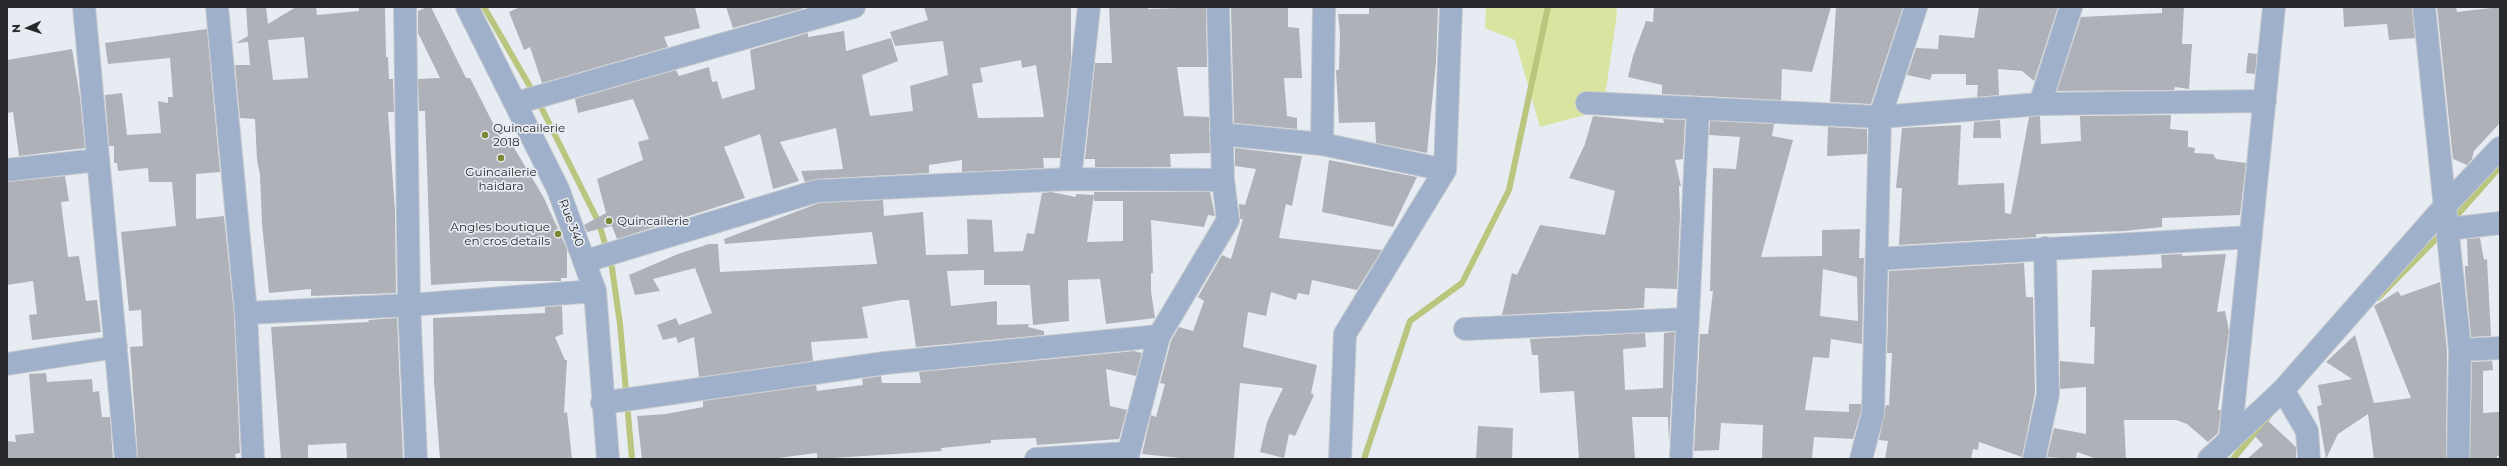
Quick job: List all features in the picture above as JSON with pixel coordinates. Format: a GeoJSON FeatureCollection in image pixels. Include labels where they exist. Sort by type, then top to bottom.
{"type":"FeatureCollection","features":[{"type":"Feature","properties":{"kind":"street"},"geometry":{"type":"LineString","coordinates":[[84,7],[126,459]]}},
{"type":"Feature","properties":{"kind":"street"},"geometry":{"type":"LineString","coordinates":[[217,7],[246,313],[253,459]]}},
{"type":"Feature","properties":{"kind":"street"},"geometry":{"type":"LineString","coordinates":[[405,7],[409,305],[416,459]]}},
{"type":"Feature","properties":{"kind":"street","name":"Rue 340"},"geometry":{"type":"LineString","coordinates":[[468,7],[558,189],[586,262],[595,291],[602,403],[608,459]]}},
{"type":"Feature","properties":{"kind":"street"},"geometry":{"type":"LineString","coordinates":[[516,103],[854,7]]}},
{"type":"Feature","properties":{"kind":"street"},"geometry":{"type":"LineString","coordinates":[[1070,179],[1089,7]]}},
{"type":"Feature","properties":{"kind":"street"},"geometry":{"type":"LineString","coordinates":[[1036,459],[1127,456],[1159,336],[1228,220],[1221,134],[1218,7]]}},
{"type":"Feature","properties":{"kind":"street"},"geometry":{"type":"LineString","coordinates":[[1322,144],[1324,7]]}},
{"type":"Feature","properties":{"kind":"street"},"geometry":{"type":"LineString","coordinates":[[1340,459],[1345,334],[1445,170],[1451,7]]}},
{"type":"Feature","properties":{"kind":"street"},"geometry":{"type":"LineString","coordinates":[[1861,459],[1872,413],[1878,259],[1880,117],[1916,7]]}},
{"type":"Feature","properties":{"kind":"street"},"geometry":{"type":"LineString","coordinates":[[2040,104],[2071,7]]}},
{"type":"Feature","properties":{"kind":"street"},"geometry":{"type":"LineString","coordinates":[[2230,440],[2252,237],[2274,7]]}},
{"type":"Feature","properties":{"kind":"street"},"geometry":{"type":"LineString","coordinates":[[2424,7],[2460,350],[2458,459]]}},
{"type":"Feature","properties":{"kind":"street"},"geometry":{"type":"LineString","coordinates":[[1587,103],[1698,110],[1880,117],[2040,104],[2265,101]]}},
{"type":"Feature","properties":{"kind":"street"},"geometry":{"type":"LineString","coordinates":[[1681,459],[1698,110]]}},
{"type":"Feature","properties":{"kind":"street"},"geometry":{"type":"LineString","coordinates":[[1221,134],[1322,144],[1445,170]]}},
{"type":"Feature","properties":{"kind":"street"},"geometry":{"type":"LineString","coordinates":[[2209,459],[2283,390],[2445,206],[2500,148]]}},
{"type":"Feature","properties":{"kind":"street"},"geometry":{"type":"LineString","coordinates":[[7,170],[98,160]]}},
{"type":"Feature","properties":{"kind":"street"},"geometry":{"type":"LineString","coordinates":[[586,262],[817,191],[1070,179],[1224,180]]}},
{"type":"Feature","properties":{"kind":"street"},"geometry":{"type":"LineString","coordinates":[[2448,229],[2500,223]]}},
{"type":"Feature","properties":{"kind":"street"},"geometry":{"type":"LineString","coordinates":[[1878,259],[2252,237]]}},
{"type":"Feature","properties":{"kind":"street"},"geometry":{"type":"LineString","coordinates":[[2034,459],[2048,394],[2046,248]]}},
{"type":"Feature","properties":{"kind":"street"},"geometry":{"type":"LineString","coordinates":[[246,313],[409,305],[595,291]]}},
{"type":"Feature","properties":{"kind":"street"},"geometry":{"type":"LineString","coordinates":[[1465,329],[1688,319]]}},
{"type":"Feature","properties":{"kind":"street"},"geometry":{"type":"LineString","coordinates":[[602,403],[885,363],[1159,336]]}},
{"type":"Feature","properties":{"kind":"street"},"geometry":{"type":"LineString","coordinates":[[7,364],[116,347]]}},
{"type":"Feature","properties":{"kind":"street"},"geometry":{"type":"LineString","coordinates":[[2460,350],[2500,348]]}},
{"type":"Feature","properties":{"kind":"street"},"geometry":{"type":"LineString","coordinates":[[2283,390],[2307,431],[2308,459]]}},
{"type":"Feature","properties":{"kind":"green space"},"geometry":{"type":"Polygon","coordinates":[[[1486,7],[1616,7],[1617,14],[1603,110],[1540,127],[1515,40],[1485,28],[1486,7]]]}},
{"type":"Feature","properties":{"kind":"building"},"geometry":{"type":"Polygon","coordinates":[[[246,7],[266,7],[268,24],[296,7],[316,7],[317,15],[359,11],[359,7],[385,7],[386,57],[388,57],[389,79],[393,79],[394,112],[388,112],[395,211],[396,293],[311,296],[311,289],[269,293],[262,224],[260,175],[257,160],[255,119],[240,118],[235,65],[250,65],[248,42],[236,43],[248,36],[246,7]],[[304,37],[268,40],[273,80],[308,78],[304,37]]]}},
{"type":"Feature","properties":{"kind":"building"},"geometry":{"type":"Polygon","coordinates":[[[431,7],[466,78],[470,78],[501,139],[507,136],[544,198],[567,249],[567,278],[561,278],[561,281],[491,281],[431,285],[425,111],[419,111],[418,79],[440,78],[418,33],[418,11],[431,7]]]}},
{"type":"Feature","properties":{"kind":"building"},"geometry":{"type":"Polygon","coordinates":[[[520,7],[695,7],[700,28],[664,37],[668,47],[542,83],[530,47],[524,50],[509,12],[520,7]]]}},
{"type":"Feature","properties":{"kind":"building"},"geometry":{"type":"Polygon","coordinates":[[[726,7],[802,7],[802,9],[733,28],[726,7]]]}},
{"type":"Feature","properties":{"kind":"building"},"geometry":{"type":"Polygon","coordinates":[[[924,7],[1071,7],[1071,60],[1060,158],[1043,158],[1044,168],[962,172],[962,160],[929,165],[929,173],[816,179],[805,182],[801,171],[843,169],[836,128],[780,142],[799,181],[773,189],[760,134],[724,147],[745,198],[617,239],[612,226],[587,232],[584,225],[606,213],[597,179],[643,160],[638,142],[649,139],[633,99],[578,113],[575,99],[676,70],[679,76],[709,67],[712,82],[717,81],[722,99],[755,89],[750,50],[808,33],[808,37],[844,31],[846,51],[891,38],[898,61],[862,75],[870,116],[913,111],[910,86],[948,75],[943,41],[895,46],[890,32],[928,20],[924,7]],[[1021,60],[980,68],[983,82],[972,84],[978,118],[1044,117],[1036,65],[1022,68],[1021,60]]]}},
{"type":"Feature","properties":{"kind":"building"},"geometry":{"type":"Polygon","coordinates":[[[1109,7],[1148,7],[1148,9],[1206,7],[1207,67],[1177,67],[1184,116],[1209,117],[1210,153],[1170,154],[1171,167],[1095,167],[1095,159],[1085,159],[1095,63],[1112,63],[1109,7]]]}},
{"type":"Feature","properties":{"kind":"building"},"geometry":{"type":"Polygon","coordinates":[[[1231,7],[1288,7],[1288,27],[1299,28],[1302,78],[1284,78],[1287,116],[1297,118],[1297,129],[1234,123],[1231,7]]]}},
{"type":"Feature","properties":{"kind":"building"},"geometry":{"type":"Polygon","coordinates":[[[1369,7],[1438,7],[1436,62],[1427,153],[1376,143],[1375,122],[1339,123],[1336,70],[1339,70],[1340,34],[1338,14],[1369,14],[1369,7]]]}},
{"type":"Feature","properties":{"kind":"building"},"geometry":{"type":"Polygon","coordinates":[[[1654,7],[1831,7],[1812,72],[1782,69],[1781,100],[1662,94],[1662,85],[1628,77],[1633,56],[1646,21],[1653,22],[1654,7]]]}},
{"type":"Feature","properties":{"kind":"building"},"geometry":{"type":"Polygon","coordinates":[[[1836,7],[1903,7],[1871,104],[1830,102],[1836,7]]]}},
{"type":"Feature","properties":{"kind":"building"},"geometry":{"type":"Polygon","coordinates":[[[1979,7],[2058,7],[2034,81],[2022,71],[1998,69],[1999,95],[1977,97],[1978,85],[1966,85],[1966,74],[1932,74],[1930,80],[1907,75],[1916,48],[1938,49],[1939,35],[1974,38],[1979,7]]]}},
{"type":"Feature","properties":{"kind":"building"},"geometry":{"type":"Polygon","coordinates":[[[2162,7],[2184,7],[2182,44],[2192,44],[2189,89],[2175,87],[2174,90],[2057,91],[2081,17],[2162,13],[2162,7]]]}},
{"type":"Feature","properties":{"kind":"building"},"geometry":{"type":"Polygon","coordinates":[[[2343,7],[2412,7],[2415,38],[2389,40],[2387,24],[2344,27],[2343,7]]]}},
{"type":"Feature","properties":{"kind":"building"},"geometry":{"type":"Polygon","coordinates":[[[2437,7],[2456,7],[2457,12],[2500,7],[2500,123],[2474,151],[2472,159],[2467,165],[2453,159],[2437,7]]]}},
{"type":"Feature","properties":{"kind":"building"},"geometry":{"type":"Polygon","coordinates":[[[207,29],[220,172],[196,174],[196,219],[224,216],[234,314],[240,453],[235,454],[236,459],[138,459],[130,347],[143,346],[141,310],[129,311],[121,232],[176,226],[172,182],[149,182],[148,168],[118,171],[117,163],[114,163],[114,146],[109,146],[105,95],[122,93],[127,135],[161,133],[158,101],[168,103],[168,97],[173,97],[170,58],[108,64],[105,43],[207,29]]]}},
{"type":"Feature","properties":{"kind":"building"},"geometry":{"type":"Polygon","coordinates":[[[72,49],[80,97],[85,148],[19,156],[13,112],[7,113],[7,60],[72,49]]]}},
{"type":"Feature","properties":{"kind":"building"},"geometry":{"type":"Polygon","coordinates":[[[2248,53],[2257,54],[2255,74],[2246,73],[2248,53]]]}},
{"type":"Feature","properties":{"kind":"building"},"geometry":{"type":"Polygon","coordinates":[[[2171,115],[2170,129],[2188,131],[2188,147],[2195,148],[2194,153],[2213,154],[2216,159],[2246,163],[2240,215],[2162,218],[2162,227],[2125,231],[2036,234],[2036,237],[1899,245],[1902,188],[1896,188],[1902,128],[1961,125],[1958,185],[2004,183],[2005,213],[2011,214],[2029,117],[2040,116],[2041,144],[2081,141],[2080,116],[2171,115]]]}},
{"type":"Feature","properties":{"kind":"building"},"geometry":{"type":"Polygon","coordinates":[[[1593,116],[1664,123],[1663,119],[1685,120],[1683,159],[1675,160],[1681,186],[1679,186],[1680,215],[1677,289],[1645,288],[1644,308],[1502,315],[1512,273],[1517,275],[1540,225],[1605,235],[1615,191],[1569,178],[1585,144],[1593,116]]]}},
{"type":"Feature","properties":{"kind":"building"},"geometry":{"type":"Polygon","coordinates":[[[2000,120],[2001,138],[1973,138],[1974,122],[2000,120]]]}},
{"type":"Feature","properties":{"kind":"building"},"geometry":{"type":"Polygon","coordinates":[[[1710,121],[1774,124],[1772,136],[1793,140],[1761,257],[1822,256],[1822,230],[1860,229],[1859,258],[1864,258],[1862,344],[1831,339],[1829,358],[1813,357],[1805,410],[1849,412],[1849,404],[1861,404],[1861,411],[1853,439],[1814,437],[1812,459],[1762,459],[1763,425],[1721,423],[1719,450],[1694,451],[1700,334],[1708,334],[1713,291],[1710,291],[1713,168],[1736,169],[1740,137],[1709,135],[1710,121]],[[1823,269],[1820,316],[1858,321],[1857,277],[1823,269]]]}},
{"type":"Feature","properties":{"kind":"building"},"geometry":{"type":"Polygon","coordinates":[[[1828,127],[1867,129],[1867,154],[1827,156],[1828,127]]]}},
{"type":"Feature","properties":{"kind":"building"},"geometry":{"type":"Polygon","coordinates":[[[1235,148],[1302,156],[1292,206],[1286,204],[1279,238],[1382,250],[1357,290],[1312,280],[1309,295],[1298,293],[1296,300],[1271,292],[1266,316],[1248,312],[1243,347],[1317,365],[1311,393],[1314,395],[1295,436],[1289,434],[1284,458],[1260,452],[1267,422],[1283,388],[1240,383],[1234,459],[1190,459],[1142,454],[1151,415],[1156,417],[1165,384],[1160,383],[1171,341],[1179,327],[1193,331],[1204,301],[1198,297],[1222,255],[1231,259],[1243,219],[1240,219],[1239,204],[1245,205],[1256,169],[1235,166],[1235,148]]]}},
{"type":"Feature","properties":{"kind":"building"},"geometry":{"type":"Polygon","coordinates":[[[1329,160],[1417,177],[1393,227],[1322,212],[1329,160]]]}},
{"type":"Feature","properties":{"kind":"building"},"geometry":{"type":"Polygon","coordinates":[[[65,176],[69,201],[61,202],[68,257],[79,256],[86,301],[97,300],[101,332],[32,340],[29,315],[37,314],[33,281],[7,285],[7,182],[65,176]]]}},
{"type":"Feature","properties":{"kind":"building"},"geometry":{"type":"Polygon","coordinates":[[[1051,192],[1076,197],[1076,194],[1094,195],[1094,192],[1210,192],[1215,216],[1208,215],[1204,227],[1151,220],[1153,273],[1151,273],[1151,291],[1155,318],[1106,324],[1100,279],[1068,280],[1069,321],[1033,325],[1030,285],[984,285],[984,270],[947,271],[951,306],[997,301],[997,325],[1029,324],[1028,327],[1044,331],[1044,335],[916,347],[909,300],[901,300],[862,307],[868,338],[811,342],[813,361],[699,377],[694,337],[678,343],[676,337],[663,340],[657,325],[676,318],[679,325],[712,313],[695,268],[653,279],[660,291],[635,295],[629,275],[678,254],[709,244],[718,244],[720,272],[877,264],[872,232],[725,244],[724,239],[819,203],[883,200],[884,216],[923,212],[926,255],[968,254],[967,219],[992,220],[994,252],[1023,251],[1027,233],[1034,234],[1042,193],[1051,192]],[[1094,195],[1087,242],[1123,241],[1123,201],[1094,201],[1094,195]]]}},
{"type":"Feature","properties":{"kind":"building"},"geometry":{"type":"Polygon","coordinates":[[[2480,238],[2484,260],[2487,259],[2491,336],[2471,337],[2465,274],[2465,266],[2468,266],[2467,239],[2480,238]]]}},
{"type":"Feature","properties":{"kind":"building"},"geometry":{"type":"Polygon","coordinates":[[[2182,254],[2182,256],[2226,254],[2217,312],[2225,311],[2229,331],[2218,410],[2221,410],[2218,433],[2208,442],[2187,424],[2176,420],[2124,420],[2126,459],[2097,459],[2077,452],[2076,459],[2047,457],[2054,428],[2086,434],[2086,387],[2060,389],[2060,361],[2094,364],[2095,327],[2090,327],[2092,270],[2162,268],[2161,255],[2182,254]]]}},
{"type":"Feature","properties":{"kind":"building"},"geometry":{"type":"Polygon","coordinates":[[[2024,263],[2026,297],[2033,297],[2035,393],[2022,457],[1979,442],[1978,450],[1973,449],[1971,459],[1885,459],[1888,441],[1879,440],[1886,405],[1889,405],[1892,353],[1887,353],[1889,271],[2024,263]]]}},
{"type":"Feature","properties":{"kind":"building"},"geometry":{"type":"Polygon","coordinates":[[[2440,282],[2447,351],[2446,459],[2374,459],[2368,414],[2338,434],[2326,459],[2317,406],[2322,405],[2318,385],[2352,379],[2326,362],[2355,335],[2374,403],[2411,398],[2374,306],[2398,291],[2401,296],[2440,282]]]}},
{"type":"Feature","properties":{"kind":"building"},"geometry":{"type":"Polygon","coordinates":[[[562,306],[563,334],[555,337],[565,360],[567,360],[564,413],[567,412],[572,459],[440,459],[434,381],[433,318],[545,313],[545,307],[562,306]]]}},
{"type":"Feature","properties":{"kind":"building"},"geometry":{"type":"Polygon","coordinates":[[[397,318],[403,459],[347,459],[346,443],[308,445],[308,459],[281,459],[271,327],[369,322],[368,320],[397,318]]]}},
{"type":"Feature","properties":{"kind":"building"},"geometry":{"type":"Polygon","coordinates":[[[1675,332],[1669,443],[1668,417],[1632,417],[1635,459],[1579,459],[1574,391],[1540,393],[1538,355],[1532,355],[1530,339],[1645,333],[1646,347],[1623,349],[1625,390],[1663,388],[1664,333],[1675,332]]]}},
{"type":"Feature","properties":{"kind":"building"},"geometry":{"type":"Polygon","coordinates":[[[1134,351],[1142,353],[1136,376],[1106,369],[1110,406],[1127,410],[1119,439],[1037,445],[1036,438],[991,440],[991,443],[941,448],[942,451],[817,459],[817,453],[770,459],[642,459],[637,416],[666,414],[703,407],[703,401],[816,385],[817,391],[863,385],[862,379],[881,376],[882,383],[921,383],[919,372],[1134,351]]]}},
{"type":"Feature","properties":{"kind":"building"},"geometry":{"type":"Polygon","coordinates":[[[2492,361],[2493,370],[2483,371],[2483,413],[2500,412],[2500,456],[2497,456],[2497,459],[2470,459],[2472,362],[2492,361]]]}},
{"type":"Feature","properties":{"kind":"building"},"geometry":{"type":"Polygon","coordinates":[[[46,373],[47,382],[92,379],[93,392],[99,391],[102,417],[110,417],[113,459],[7,459],[7,441],[16,442],[15,435],[34,433],[29,374],[46,373]]]}},
{"type":"Feature","properties":{"kind":"building"},"geometry":{"type":"Polygon","coordinates":[[[2268,421],[2296,447],[2296,459],[2247,459],[2263,445],[2255,436],[2268,421]]]}},
{"type":"Feature","properties":{"kind":"building"},"geometry":{"type":"Polygon","coordinates":[[[1478,426],[1513,428],[1512,459],[1476,459],[1478,426]]]}},
{"type":"Feature","properties":{"kind":"waterway"},"geometry":{"type":"LineString","coordinates":[[484,7],[536,97],[599,223],[612,268],[620,324],[632,459]]}},
{"type":"Feature","properties":{"kind":"waterway"},"geometry":{"type":"LineString","coordinates":[[1364,459],[1410,321],[1462,283],[1509,190],[1548,7]]}},
{"type":"Feature","properties":{"kind":"waterway"},"geometry":{"type":"LineString","coordinates":[[2452,221],[2500,167]]}},
{"type":"Feature","properties":{"kind":"waterway"},"geometry":{"type":"LineString","coordinates":[[2378,298],[2442,233]]}},
{"type":"Feature","properties":{"kind":"waterway"},"geometry":{"type":"LineString","coordinates":[[2233,459],[2269,416]]}},
{"type":"Feature","properties":{"kind":"place","name":"Quincailerie 2018"},"geometry":{"type":"Point","coordinates":[485,135]}},
{"type":"Feature","properties":{"kind":"place","name":"Guincailerie haidara"},"geometry":{"type":"Point","coordinates":[501,158]}},
{"type":"Feature","properties":{"kind":"place","name":"Quincailerie"},"geometry":{"type":"Point","coordinates":[609,221]}},
{"type":"Feature","properties":{"kind":"place","name":"Angles boutique en cros details"},"geometry":{"type":"Point","coordinates":[558,234]}}]}
